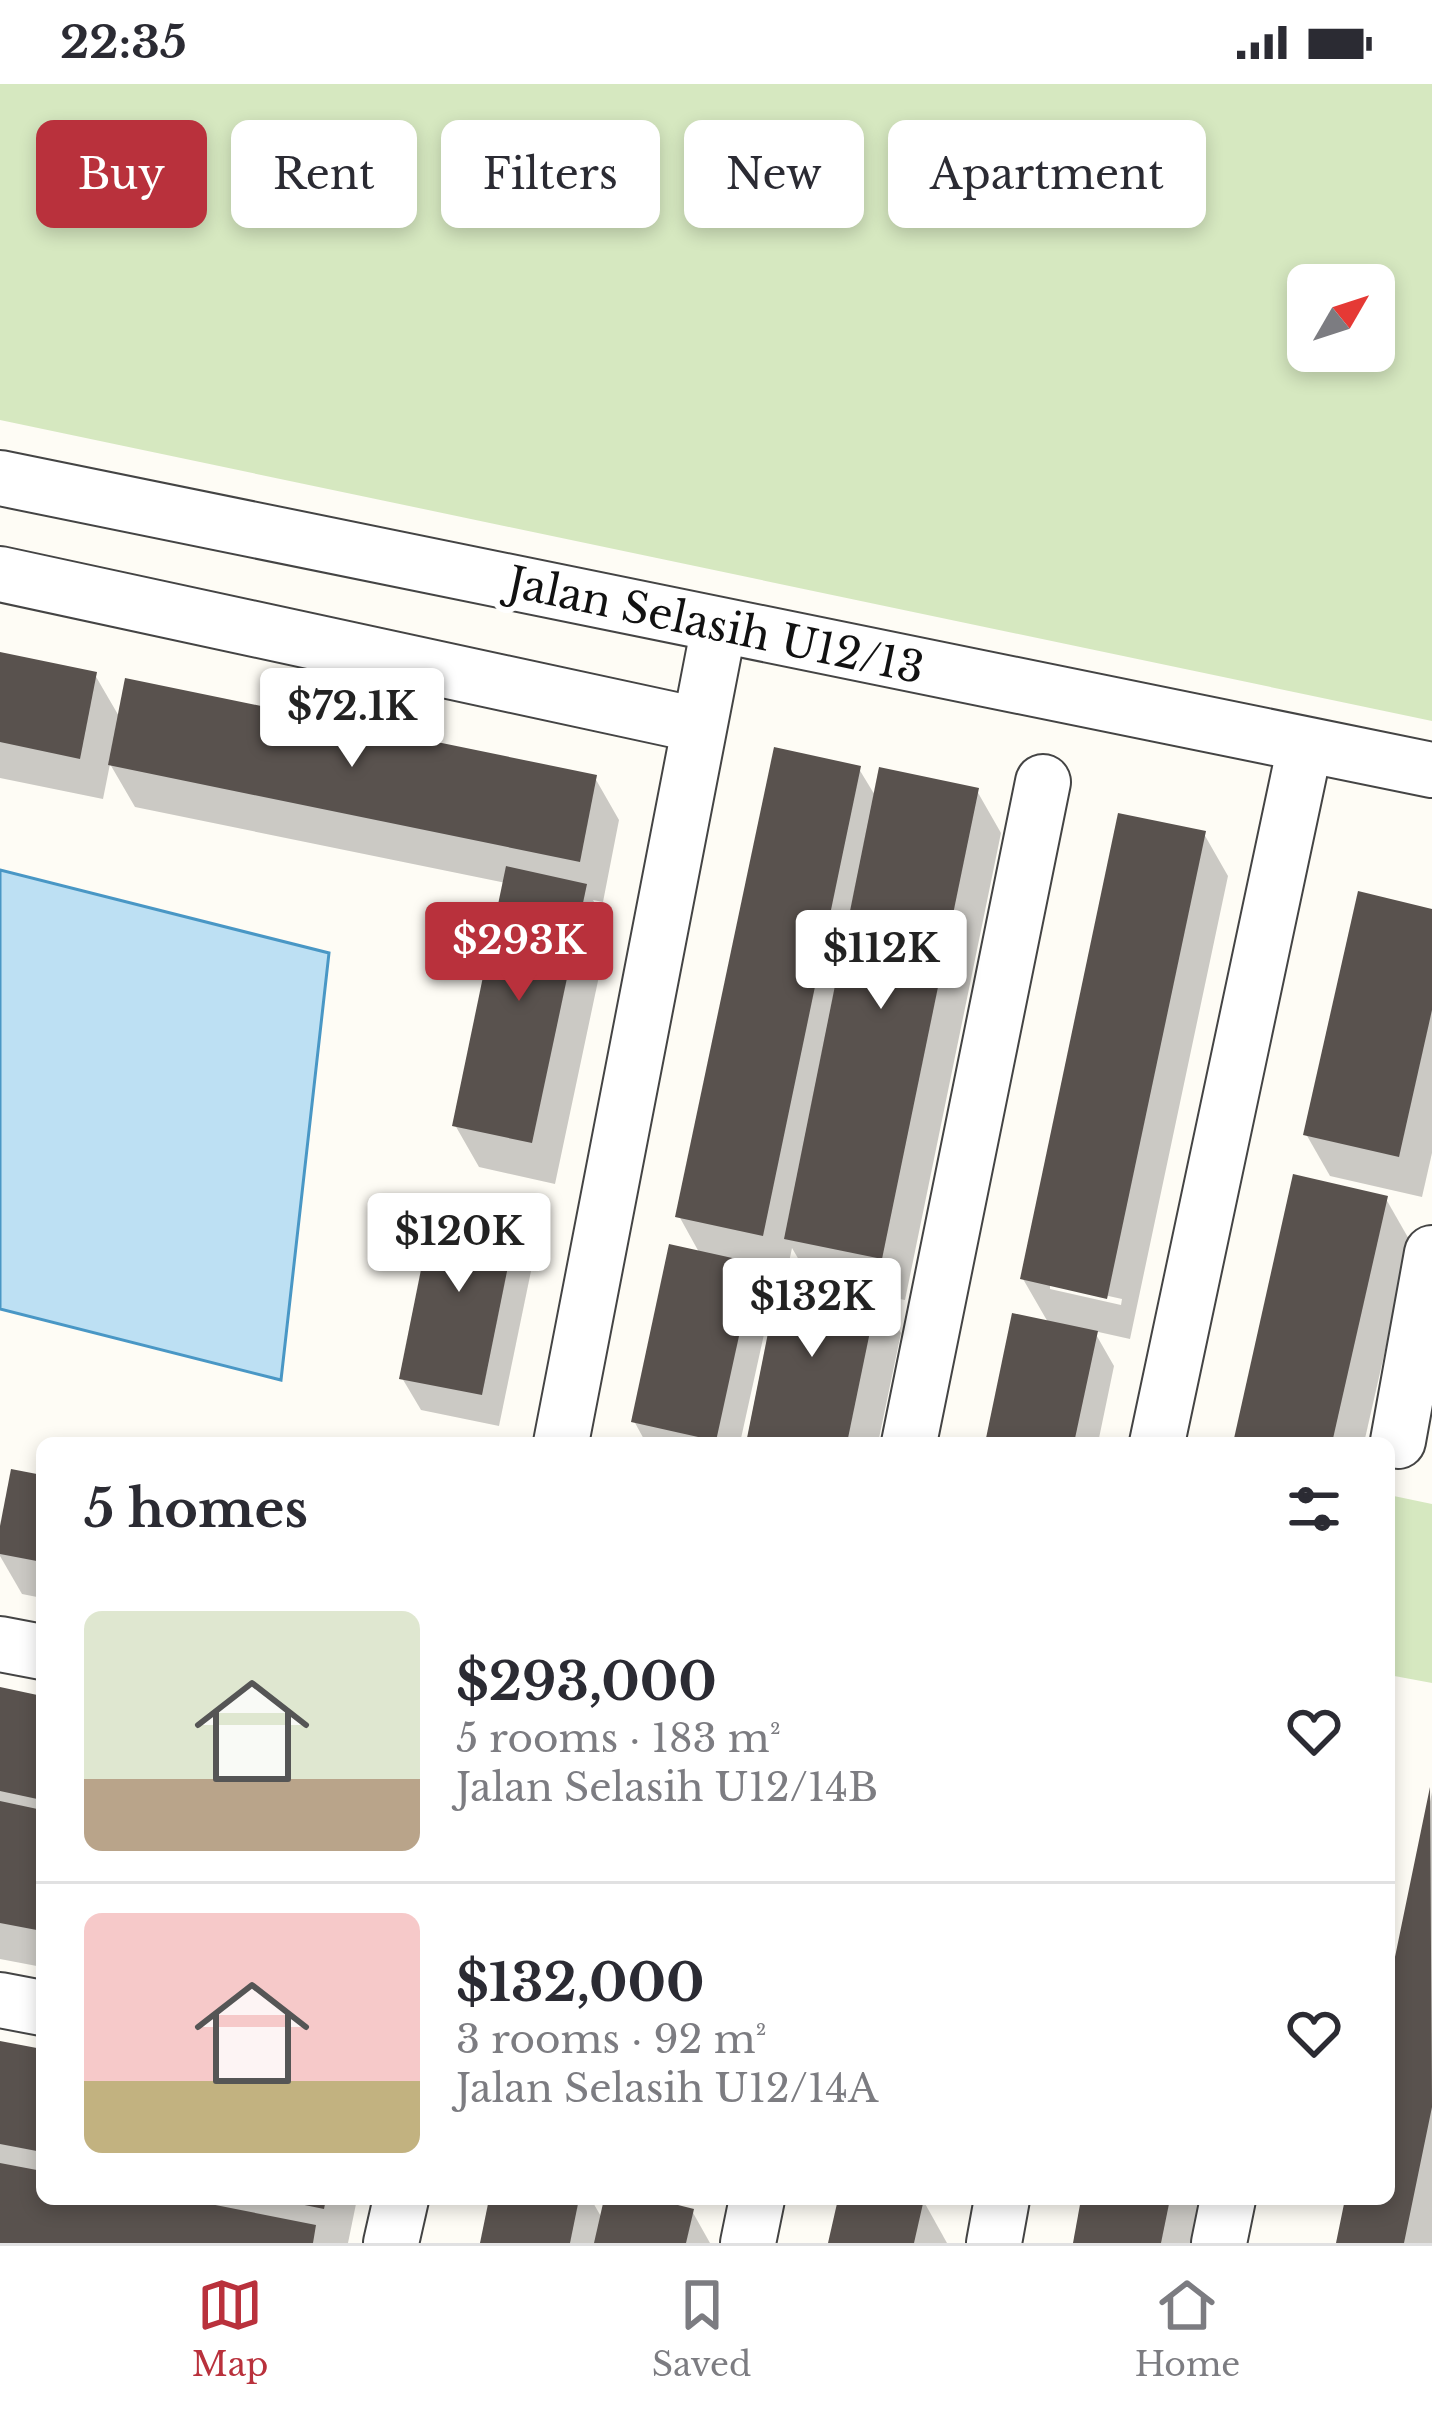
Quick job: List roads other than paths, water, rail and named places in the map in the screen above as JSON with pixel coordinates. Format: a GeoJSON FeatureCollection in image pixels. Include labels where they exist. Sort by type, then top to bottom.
{"type":"FeatureCollection","features":[{"type":"Feature","properties":{"kind":"street","name":"Jalan Selasih U12/13"},"geometry":{"type":"LineString","coordinates":[[0,478],[1432,770]]}},
{"type":"Feature","properties":{"kind":"street"},"geometry":{"type":"LineString","coordinates":[[0,574],[698,725]]}},
{"type":"Feature","properties":{"kind":"street"},"geometry":{"type":"LineString","coordinates":[[562,1437],[719,626]]}},
{"type":"Feature","properties":{"kind":"street"},"geometry":{"type":"LineString","coordinates":[[1158,1437],[1305,746]]}},
{"type":"Feature","properties":{"kind":"street"},"geometry":{"type":"LineString","coordinates":[[910,1437],[1043,782]]}},
{"type":"Feature","properties":{"kind":"street"},"geometry":{"type":"LineString","coordinates":[[1398,1441],[1432,1253]]}},
{"type":"Feature","properties":{"kind":"street"},"geometry":{"type":"LineString","coordinates":[[0,1643],[36,1651]]}},
{"type":"Feature","properties":{"kind":"street"},"geometry":{"type":"LineString","coordinates":[[0,2000],[36,2007]]}},
{"type":"Feature","properties":{"kind":"street"},"geometry":{"type":"LineString","coordinates":[[391,2243],[399,2205]]}},
{"type":"Feature","properties":{"kind":"street"},"geometry":{"type":"LineString","coordinates":[[748,2243],[756,2205]]}},
{"type":"Feature","properties":{"kind":"street"},"geometry":{"type":"LineString","coordinates":[[994,2243],[1001,2205]]}},
{"type":"Feature","properties":{"kind":"street"},"geometry":{"type":"LineString","coordinates":[[1219,2243],[1227,2205]]}},
{"type":"Feature","properties":{"kind":"water"},"geometry":{"type":"Polygon","coordinates":[[[0,870],[329,953],[281,1380],[0,1309],[0,870]]]}}]}
